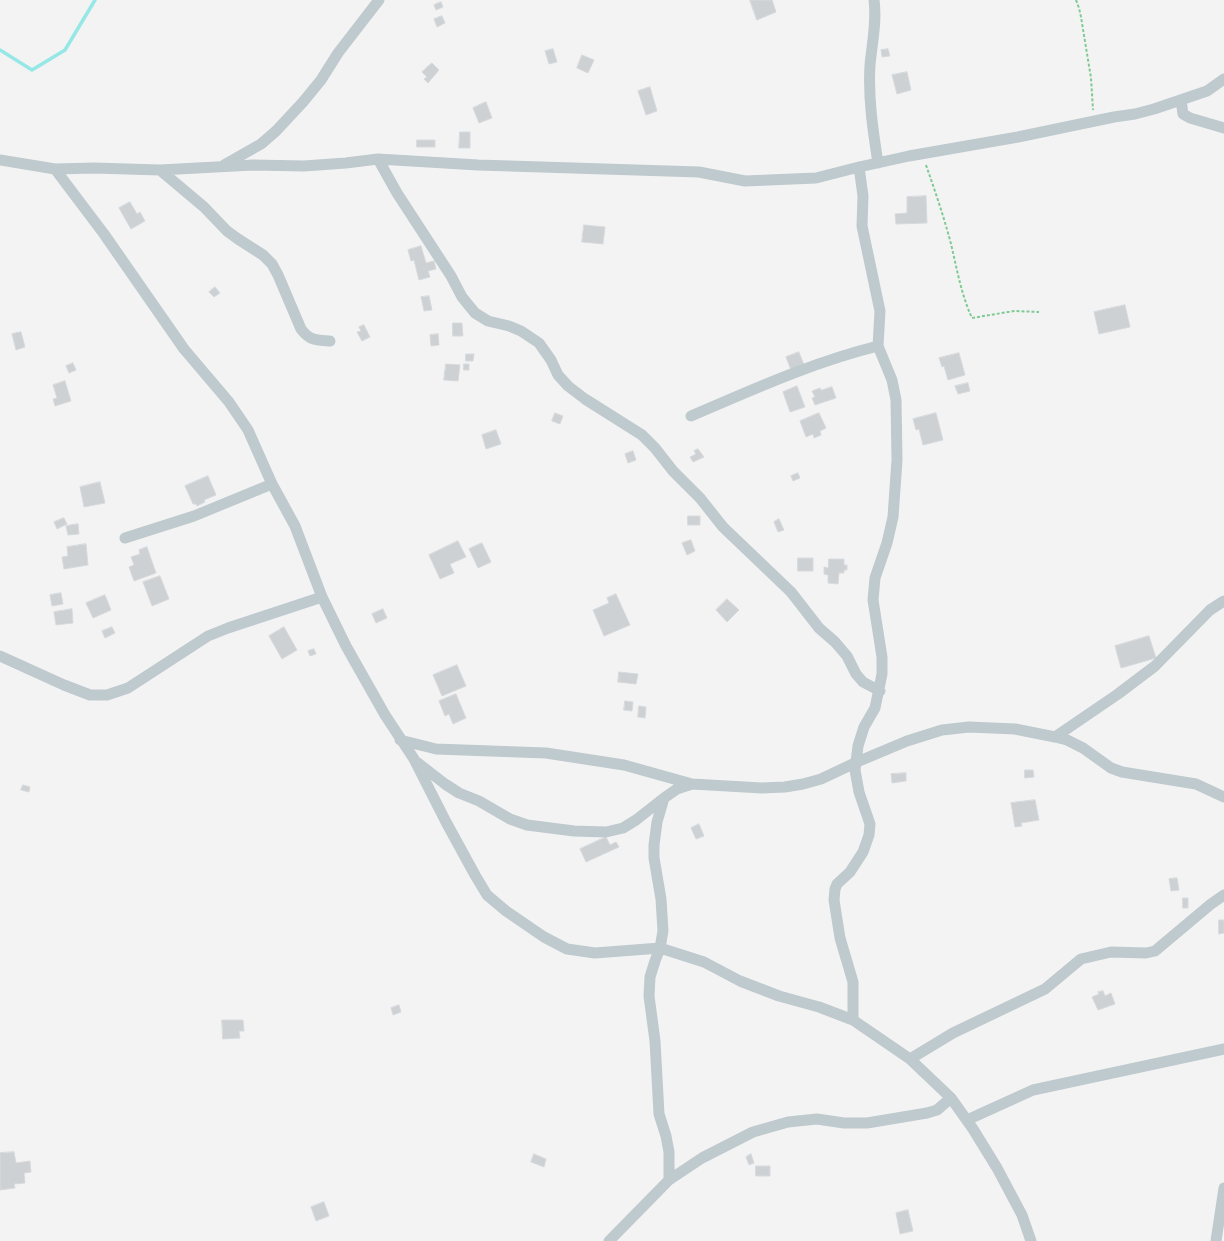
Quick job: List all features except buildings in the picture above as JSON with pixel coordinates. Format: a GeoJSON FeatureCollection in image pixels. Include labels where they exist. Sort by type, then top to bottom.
{"type":"FeatureCollection","features":[{"type":"Feature","properties":{"kind":"street"},"geometry":{"type":"LineString","coordinates":[[221,166],[261,144],[276,131],[321,80],[338,53],[379,0]]}},
{"type":"Feature","properties":{"kind":"street"},"geometry":{"type":"LineString","coordinates":[[874,0],[874,34],[870,64],[869,94],[878,163]]}},
{"type":"Feature","properties":{"kind":"street"},"geometry":{"type":"LineString","coordinates":[[0,160],[55,169],[94,168],[160,170],[253,165],[304,166],[378,159],[478,165],[650,172],[699,172],[745,181],[816,178],[859,167],[922,154],[1134,114],[1207,91],[1224,79]]}},
{"type":"Feature","properties":{"kind":"street"},"geometry":{"type":"LineString","coordinates":[[1181,100],[1183,114],[1190,118],[1224,128]]}},
{"type":"Feature","properties":{"kind":"street"},"geometry":{"type":"LineString","coordinates":[[378,159],[397,193],[451,276],[462,297],[475,313],[488,321],[509,326],[530,336],[540,343],[551,360],[558,375],[568,386],[585,399],[642,435],[656,448],[673,470],[700,498],[723,527],[791,592],[819,628],[835,642],[847,656],[856,674],[863,682],[880,691]]}},
{"type":"Feature","properties":{"kind":"street"},"geometry":{"type":"LineString","coordinates":[[853,1020],[853,982],[840,938],[834,900],[835,889],[838,884],[850,872],[864,852],[870,824],[859,792],[855,770],[858,746],[864,727],[875,708],[880,691],[882,657],[873,600],[875,578],[887,543],[893,517],[897,460],[896,400],[892,380],[878,346],[880,311],[862,226],[863,196],[859,167]]}},
{"type":"Feature","properties":{"kind":"street"},"geometry":{"type":"LineString","coordinates":[[55,169],[104,234],[184,349],[229,402],[248,430],[272,484],[295,526],[322,597],[346,646],[400,740],[414,759],[475,875],[488,895],[506,911],[544,937],[567,949],[595,953],[660,948],[704,962],[740,981],[779,996],[819,1007],[853,1020],[910,1059],[951,1098],[967,1120],[997,1168],[1018,1208],[1031,1241]]}},
{"type":"Feature","properties":{"kind":"street"},"geometry":{"type":"LineString","coordinates":[[160,170],[204,208],[227,231],[263,255],[272,264],[301,329],[307,336],[315,340],[330,342]]}},
{"type":"Feature","properties":{"kind":"street"},"geometry":{"type":"LineString","coordinates":[[691,416],[810,366],[846,354],[878,346]]}},
{"type":"Feature","properties":{"kind":"street"},"geometry":{"type":"LineString","coordinates":[[125,538],[194,516],[272,484]]}},
{"type":"Feature","properties":{"kind":"street"},"geometry":{"type":"LineString","coordinates":[[0,656],[90,695],[107,695],[128,688],[208,636],[322,597]]}},
{"type":"Feature","properties":{"kind":"street"},"geometry":{"type":"LineString","coordinates":[[1055,737],[1118,694],[1155,666],[1210,610],[1224,601]]}},
{"type":"Feature","properties":{"kind":"street"},"geometry":{"type":"LineString","coordinates":[[400,740],[436,749],[546,753],[624,765],[692,784],[762,788],[785,787],[821,779],[907,741],[942,730],[969,727],[1015,729],[1067,740],[1083,748],[1111,768],[1122,772],[1196,784],[1224,797]]}},
{"type":"Feature","properties":{"kind":"street"},"geometry":{"type":"LineString","coordinates":[[414,759],[459,794],[479,800],[510,819],[527,825],[574,831],[606,832],[623,828],[677,789],[692,784]]}},
{"type":"Feature","properties":{"kind":"street"},"geometry":{"type":"LineString","coordinates":[[664,798],[657,822],[654,845],[654,858],[661,899],[663,931],[660,948],[654,961],[650,977],[649,996],[655,1041],[659,1114],[669,1152],[669,1180]]}},
{"type":"Feature","properties":{"kind":"street"},"geometry":{"type":"LineString","coordinates":[[910,1059],[953,1033],[1044,989],[1081,959],[1111,952],[1146,953],[1155,951],[1210,904],[1224,895]]}},
{"type":"Feature","properties":{"kind":"street"},"geometry":{"type":"LineString","coordinates":[[967,1120],[1033,1090],[1224,1048]]}},
{"type":"Feature","properties":{"kind":"street"},"geometry":{"type":"LineString","coordinates":[[609,1241],[669,1180],[702,1158],[753,1132],[788,1122],[817,1119],[844,1123],[867,1123],[927,1113],[937,1110],[951,1098]]}},
{"type":"Feature","properties":{"kind":"street"},"geometry":{"type":"LineString","coordinates":[[1216,1241],[1224,1188]]}},
{"type":"Feature","properties":{"kind":"path"},"geometry":{"type":"LineString","coordinates":[[1076,0],[1081,17],[1091,78],[1094,121]]}},
{"type":"Feature","properties":{"kind":"path"},"geometry":{"type":"LineString","coordinates":[[922,154],[951,244],[957,276],[965,303],[972,318],[1014,311],[1039,312]]}},
{"type":"Feature","properties":{"kind":"waterway"},"geometry":{"type":"LineString","coordinates":[[0,50],[32,70],[65,50],[95,0]]}}]}
